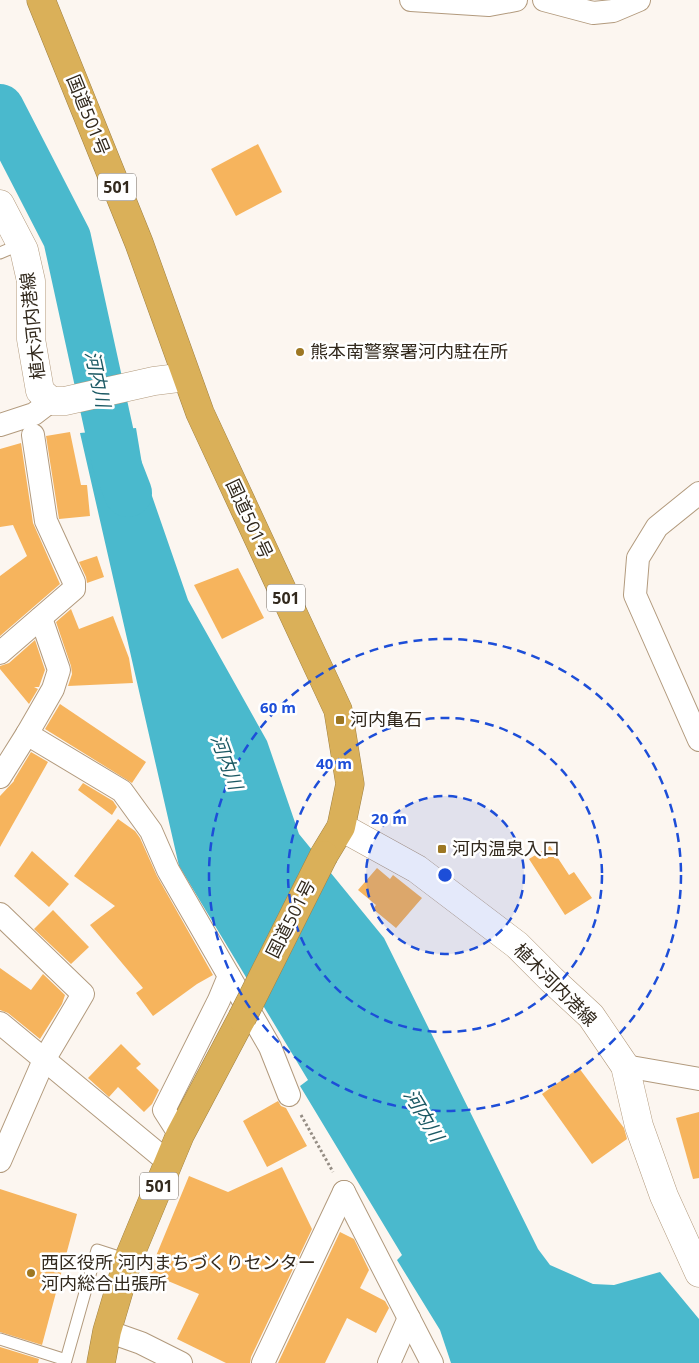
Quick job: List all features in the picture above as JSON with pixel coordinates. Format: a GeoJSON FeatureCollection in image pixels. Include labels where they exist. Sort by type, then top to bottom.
{"type":"FeatureCollection","features":[{"type":"Feature","properties":{"kind":"highway","name":"国道501号"},"geometry":{"type":"LineString","coordinates":[[41,0],[139,243],[200,413],[338,710],[350,784],[341,827],[324,855],[242,1018],[180,1135],[168,1162],[128,1260],[107,1331],[100,1363]]}},
{"type":"Feature","properties":{"kind":"main road","name":"植木河内港線"},"geometry":{"type":"LineString","coordinates":[[0,204],[10,248],[24,250],[31,281],[31,339],[40,391],[58,401]]}},
{"type":"Feature","properties":{"kind":"main road"},"geometry":{"type":"LineString","coordinates":[[58,401],[154,381],[186,377]]}},
{"type":"Feature","properties":{"kind":"main road","name":"植木河内港線"},"geometry":{"type":"LineString","coordinates":[[341,827],[417,869],[517,945],[591,1016],[625,1066],[639,1126],[664,1196],[699,1273]]}},
{"type":"Feature","properties":{"kind":"street"},"geometry":{"type":"LineString","coordinates":[[411,0],[489,5],[516,0]]}},
{"type":"Feature","properties":{"kind":"street"},"geometry":{"type":"LineString","coordinates":[[544,0],[593,13],[612,10],[639,0]]}},
{"type":"Feature","properties":{"kind":"street"},"geometry":{"type":"LineString","coordinates":[[0,426],[34,414],[58,401]]}},
{"type":"Feature","properties":{"kind":"street"},"geometry":{"type":"LineString","coordinates":[[0,653],[74,590],[74,582],[46,522],[33,435]]}},
{"type":"Feature","properties":{"kind":"street"},"geometry":{"type":"LineString","coordinates":[[699,493],[657,527],[638,558],[636,595],[699,740]]}},
{"type":"Feature","properties":{"kind":"street"},"geometry":{"type":"LineString","coordinates":[[0,777],[53,689],[59,670],[41,618]]}},
{"type":"Feature","properties":{"kind":"street"},"geometry":{"type":"LineString","coordinates":[[27,734],[122,791],[151,831],[168,870],[270,1047],[290,1095]]}},
{"type":"Feature","properties":{"kind":"street"},"geometry":{"type":"LineString","coordinates":[[0,914],[83,994],[44,1060],[2,1151]]}},
{"type":"Feature","properties":{"kind":"street"},"geometry":{"type":"LineString","coordinates":[[180,1135],[164,1110],[229,976]]}},
{"type":"Feature","properties":{"kind":"street"},"geometry":{"type":"LineString","coordinates":[[0,1023],[168,1162]]}},
{"type":"Feature","properties":{"kind":"street"},"geometry":{"type":"LineString","coordinates":[[625,1066],[699,1079]]}},
{"type":"Feature","properties":{"kind":"street"},"geometry":{"type":"LineString","coordinates":[[344,1192],[432,1363]]}},
{"type":"Feature","properties":{"kind":"street"},"geometry":{"type":"LineString","coordinates":[[262,1363],[344,1192]]}},
{"type":"Feature","properties":{"kind":"street"},"geometry":{"type":"LineString","coordinates":[[389,1363],[410,1318]]}},
{"type":"Feature","properties":{"kind":"street"},"geometry":{"type":"LineString","coordinates":[[107,1331],[141,1343],[181,1363]]}},
{"type":"Feature","properties":{"kind":"lane"},"geometry":{"type":"LineString","coordinates":[[0,1339],[66,1360],[98,1250],[128,1260]]}},
{"type":"Feature","properties":{"kind":"path"},"geometry":{"type":"LineString","coordinates":[[290,1095],[344,1192]]}},
{"type":"Feature","properties":{"kind":"water"},"geometry":{"type":"Polygon","coordinates":[[[136,428],[143,470],[188,600],[267,741],[299,834],[384,938],[538,1249],[550,1265],[593,1284],[614,1285],[660,1272],[699,1319],[699,1363],[451,1363],[440,1330],[397,1260],[402,1255],[300,1086],[308,1080],[179,866],[80,433],[136,428]]]}},
{"type":"Feature","properties":{"kind":"building"},"geometry":{"type":"Polygon","coordinates":[[[258,144],[282,192],[236,216],[211,169],[258,144]]]}},
{"type":"Feature","properties":{"kind":"building"},"geometry":{"type":"Polygon","coordinates":[[[70,432],[81,485],[87,485],[90,516],[59,519],[46,436],[70,432]]]}},
{"type":"Feature","properties":{"kind":"building"},"geometry":{"type":"Polygon","coordinates":[[[21,443],[33,523],[60,584],[0,636],[0,576],[27,556],[13,525],[0,527],[0,449],[21,443]]]}},
{"type":"Feature","properties":{"kind":"building"},"geometry":{"type":"Polygon","coordinates":[[[97,556],[104,577],[87,583],[79,562],[97,556]]]}},
{"type":"Feature","properties":{"kind":"building"},"geometry":{"type":"Polygon","coordinates":[[[238,568],[264,618],[222,639],[194,585],[238,568]]]}},
{"type":"Feature","properties":{"kind":"building"},"geometry":{"type":"Polygon","coordinates":[[[71,609],[79,629],[113,616],[129,658],[133,683],[68,686],[72,674],[71,666],[56,622],[71,609]]]}},
{"type":"Feature","properties":{"kind":"building"},"geometry":{"type":"Polygon","coordinates":[[[35,640],[45,670],[39,687],[34,687],[38,689],[29,704],[0,669],[0,666],[9,663],[35,640]]]}},
{"type":"Feature","properties":{"kind":"building"},"geometry":{"type":"Polygon","coordinates":[[[60,704],[146,762],[132,783],[45,729],[60,704]]]}},
{"type":"Feature","properties":{"kind":"building"},"geometry":{"type":"Polygon","coordinates":[[[31,752],[48,762],[0,847],[0,796],[14,781],[31,752]]]}},
{"type":"Feature","properties":{"kind":"building"},"geometry":{"type":"Polygon","coordinates":[[[83,783],[113,801],[117,807],[112,815],[78,790],[83,783]]]}},
{"type":"Feature","properties":{"kind":"building"},"geometry":{"type":"Polygon","coordinates":[[[118,819],[135,831],[140,838],[157,876],[213,975],[197,984],[153,1016],[136,993],[143,988],[90,925],[115,906],[74,876],[118,819]]]}},
{"type":"Feature","properties":{"kind":"building"},"geometry":{"type":"Polygon","coordinates":[[[550,846],[569,875],[574,872],[592,898],[565,915],[529,859],[550,846]]]}},
{"type":"Feature","properties":{"kind":"building"},"geometry":{"type":"Polygon","coordinates":[[[32,851],[69,884],[49,907],[14,876],[32,851]]]}},
{"type":"Feature","properties":{"kind":"building"},"geometry":{"type":"Polygon","coordinates":[[[377,868],[390,879],[393,875],[422,898],[396,928],[373,909],[376,905],[358,890],[377,868]]]}},
{"type":"Feature","properties":{"kind":"building"},"geometry":{"type":"Polygon","coordinates":[[[53,910],[89,947],[71,964],[34,929],[53,910]]]}},
{"type":"Feature","properties":{"kind":"building"},"geometry":{"type":"Polygon","coordinates":[[[0,968],[31,990],[43,974],[65,995],[62,1004],[40,1039],[8,1013],[0,1010],[0,968]]]}},
{"type":"Feature","properties":{"kind":"building"},"geometry":{"type":"Polygon","coordinates":[[[121,1044],[141,1064],[136,1068],[159,1090],[152,1104],[144,1112],[118,1087],[109,1097],[88,1078],[121,1044]]]}},
{"type":"Feature","properties":{"kind":"building"},"geometry":{"type":"Polygon","coordinates":[[[579,1068],[624,1128],[627,1139],[592,1164],[542,1094],[579,1068]]]}},
{"type":"Feature","properties":{"kind":"building"},"geometry":{"type":"Polygon","coordinates":[[[278,1101],[281,1106],[286,1108],[307,1146],[267,1167],[243,1121],[278,1101]]]}},
{"type":"Feature","properties":{"kind":"building"},"geometry":{"type":"Polygon","coordinates":[[[699,1112],[699,1178],[693,1179],[676,1118],[699,1112]]]}},
{"type":"Feature","properties":{"kind":"building"},"geometry":{"type":"Polygon","coordinates":[[[282,1167],[312,1229],[251,1357],[250,1363],[226,1363],[177,1339],[199,1294],[149,1273],[189,1176],[228,1192],[282,1167]]]}},
{"type":"Feature","properties":{"kind":"building","name":"西区役所 河内まちづくりセンター 河内総合出張所"},"geometry":{"type":"Polygon","coordinates":[[[0,1189],[77,1214],[42,1345],[0,1332],[0,1189]]]}},
{"type":"Feature","properties":{"kind":"building"},"geometry":{"type":"Polygon","coordinates":[[[340,1232],[354,1239],[369,1270],[360,1288],[385,1301],[389,1308],[376,1333],[347,1318],[325,1363],[278,1363],[340,1232]]]}},
{"type":"Feature","properties":{"kind":"building"},"geometry":{"type":"Polygon","coordinates":[[[0,1347],[39,1359],[38,1363],[0,1363],[0,1347]]]}},
{"type":"Feature","properties":{"kind":"waterway","name":"河内川"},"geometry":{"type":"LineString","coordinates":[[0,108],[67,238],[116,462],[128,493]]}},
{"type":"Feature","properties":{"kind":"place","name":"熊本南警察署河内駐在所"},"geometry":{"type":"Point","coordinates":[300,352]}},
{"type":"Feature","properties":{"kind":"place","name":"河内亀石"},"geometry":{"type":"Point","coordinates":[340,720]}},
{"type":"Feature","properties":{"kind":"place","name":"河内温泉入口"},"geometry":{"type":"Point","coordinates":[442,849]}},
{"type":"Feature","properties":{"kind":"place","name":"西区役所 河内まちづくりセンター 河内総合出張所"},"geometry":{"type":"Point","coordinates":[31,1273]}}]}
